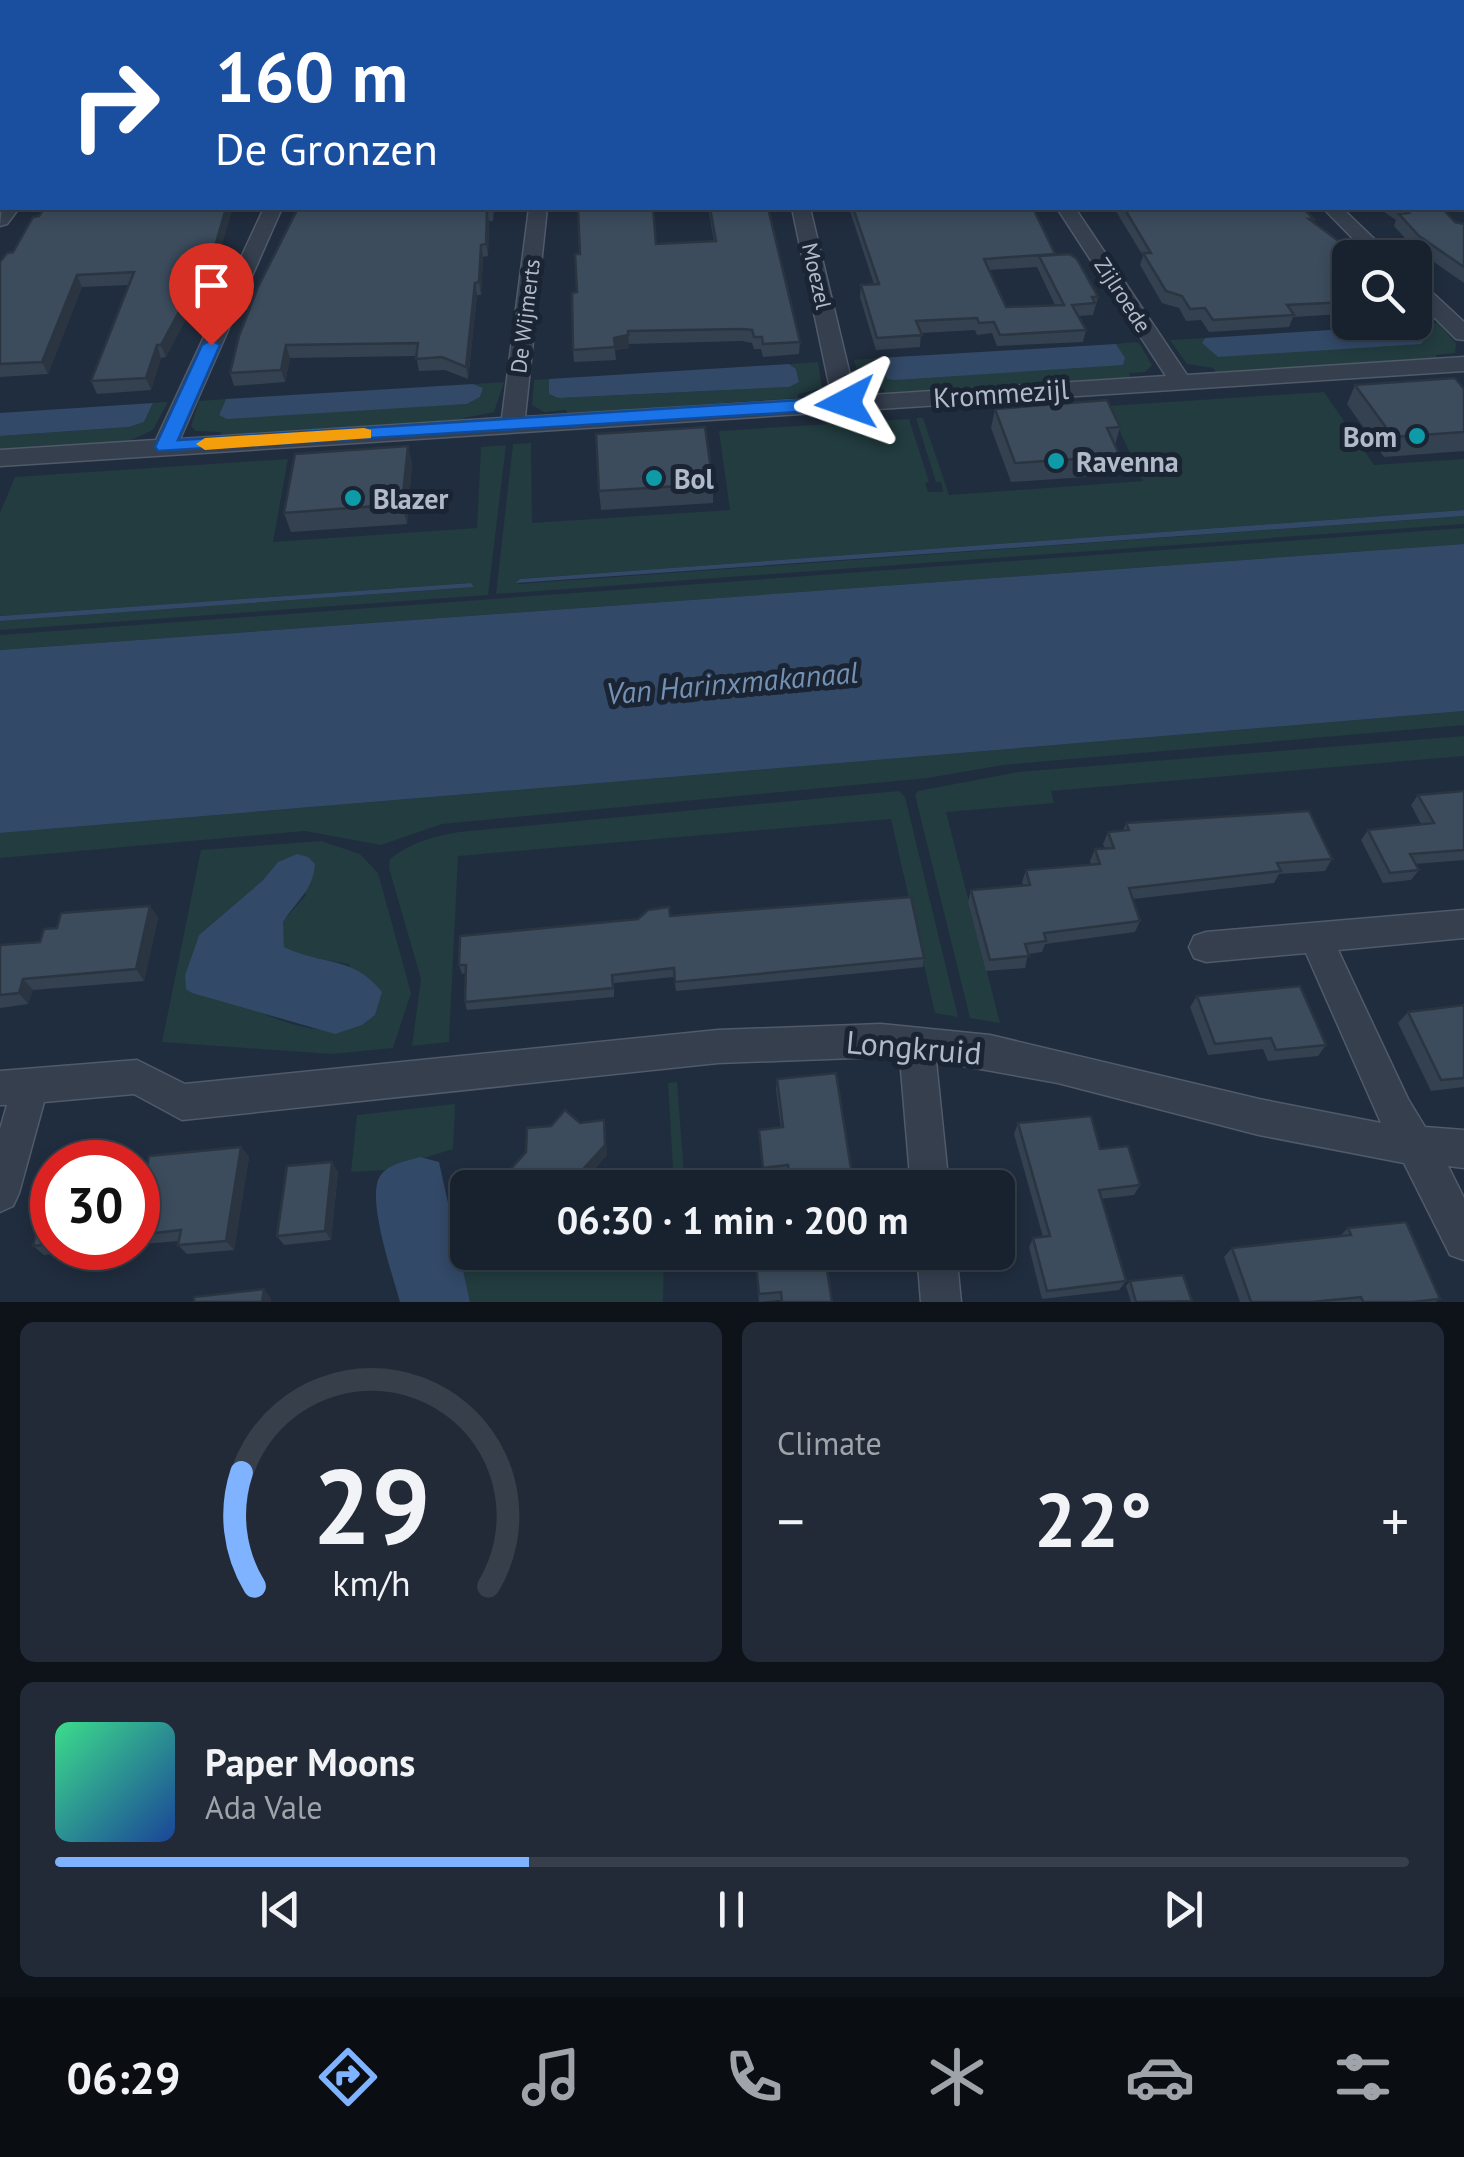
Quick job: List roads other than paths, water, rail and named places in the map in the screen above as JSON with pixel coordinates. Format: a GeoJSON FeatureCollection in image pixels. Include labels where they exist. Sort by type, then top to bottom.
{"type":"FeatureCollection","features":[{"type":"Feature","properties":{"kind":"street"},"geometry":{"type":"LineString","coordinates":[[165,447],[272,210]]}},
{"type":"Feature","properties":{"kind":"street","name":"De Wijmerts"},"geometry":{"type":"LineString","coordinates":[[513,425],[538,210]]}},
{"type":"Feature","properties":{"kind":"street","name":"Moezel"},"geometry":{"type":"LineString","coordinates":[[801,210],[846,403]]}},
{"type":"Feature","properties":{"kind":"street","name":"Zijlroede"},"geometry":{"type":"LineString","coordinates":[[1067,210],[1181,382]]}},
{"type":"Feature","properties":{"kind":"street"},"geometry":{"type":"LineString","coordinates":[[1334,210],[1365,240]]}},
{"type":"Feature","properties":{"kind":"street"},"geometry":{"type":"LineString","coordinates":[[1432,303],[1464,334]]}},
{"type":"Feature","properties":{"kind":"street","name":"Krommezijl"},"geometry":{"type":"LineString","coordinates":[[0,458],[1464,364]]}},
{"type":"Feature","properties":{"kind":"street"},"geometry":{"type":"LineString","coordinates":[[1206,948],[1464,924]]}},
{"type":"Feature","properties":{"kind":"street"},"geometry":{"type":"LineString","coordinates":[[1316,938],[1396,1112],[1464,1241]]}},
{"type":"Feature","properties":{"kind":"street","name":"Longkruid"},"geometry":{"type":"LineString","coordinates":[[16,1086],[137,1077],[182,1102],[752,1043],[848,1039],[916,1042],[1037,1061],[1349,1139],[1416,1148],[1464,1149]]}},
{"type":"Feature","properties":{"kind":"street"},"geometry":{"type":"LineString","coordinates":[[916,1042],[928,1170]]}},
{"type":"Feature","properties":{"kind":"street"},"geometry":{"type":"LineString","coordinates":[[0,1193],[16,1086]]}},
{"type":"Feature","properties":{"kind":"street"},"geometry":{"type":"LineString","coordinates":[[938,1270],[941,1302]]}},
{"type":"Feature","properties":{"kind":"water"},"geometry":{"type":"Polygon","coordinates":[[[1332,330],[1332,340],[1424,340],[1421,344],[1218,357],[1202,343],[1205,338],[1332,330]]]}},
{"type":"Feature","properties":{"kind":"water"},"geometry":{"type":"Polygon","coordinates":[[[1116,344],[1125,358],[1123,365],[895,380],[887,379],[879,358],[1116,344]]]}},
{"type":"Feature","properties":{"kind":"water"},"geometry":{"type":"Polygon","coordinates":[[[789,364],[796,369],[799,382],[789,387],[558,398],[549,394],[549,379],[789,364]]]}},
{"type":"Feature","properties":{"kind":"water"},"geometry":{"type":"Polygon","coordinates":[[[473,384],[483,388],[480,397],[467,404],[227,419],[219,415],[226,399],[473,384]]]}},
{"type":"Feature","properties":{"kind":"water"},"geometry":{"type":"Polygon","coordinates":[[[153,403],[144,422],[129,427],[0,436],[0,413],[153,403]]]}},
{"type":"Feature","properties":{"kind":"water"},"geometry":{"type":"Polygon","coordinates":[[[1464,510],[1464,516],[516,583],[520,579],[1464,510]]]}},
{"type":"Feature","properties":{"kind":"water","name":"Van Harinxmakanaal"},"geometry":{"type":"Polygon","coordinates":[[[1464,544],[1464,711],[0,833],[0,650],[1464,544]]]}},
{"type":"Feature","properties":{"kind":"water"},"geometry":{"type":"Polygon","coordinates":[[[471,583],[474,587],[0,621],[0,616],[471,583]]]}},
{"type":"Feature","properties":{"kind":"water"},"geometry":{"type":"Polygon","coordinates":[[[297,854],[315,864],[314,873],[283,922],[284,947],[360,972],[382,992],[375,1015],[362,1025],[335,1034],[186,989],[185,975],[199,935],[262,881],[278,862],[297,854]]]}},
{"type":"Feature","properties":{"kind":"water"},"geometry":{"type":"Polygon","coordinates":[[[420,1157],[439,1162],[450,1212],[450,1270],[463,1270],[470,1302],[400,1302],[376,1204],[379,1178],[397,1164],[420,1157]]]}},
{"type":"Feature","properties":{"kind":"place","name":"Bom"},"geometry":{"type":"Point","coordinates":[1417,436]}},
{"type":"Feature","properties":{"kind":"place","name":"Ravenna"},"geometry":{"type":"Point","coordinates":[1056,461]}},
{"type":"Feature","properties":{"kind":"place","name":"Bol"},"geometry":{"type":"Point","coordinates":[654,478]}},
{"type":"Feature","properties":{"kind":"place","name":"Blazer"},"geometry":{"type":"Point","coordinates":[353,498]}}]}
